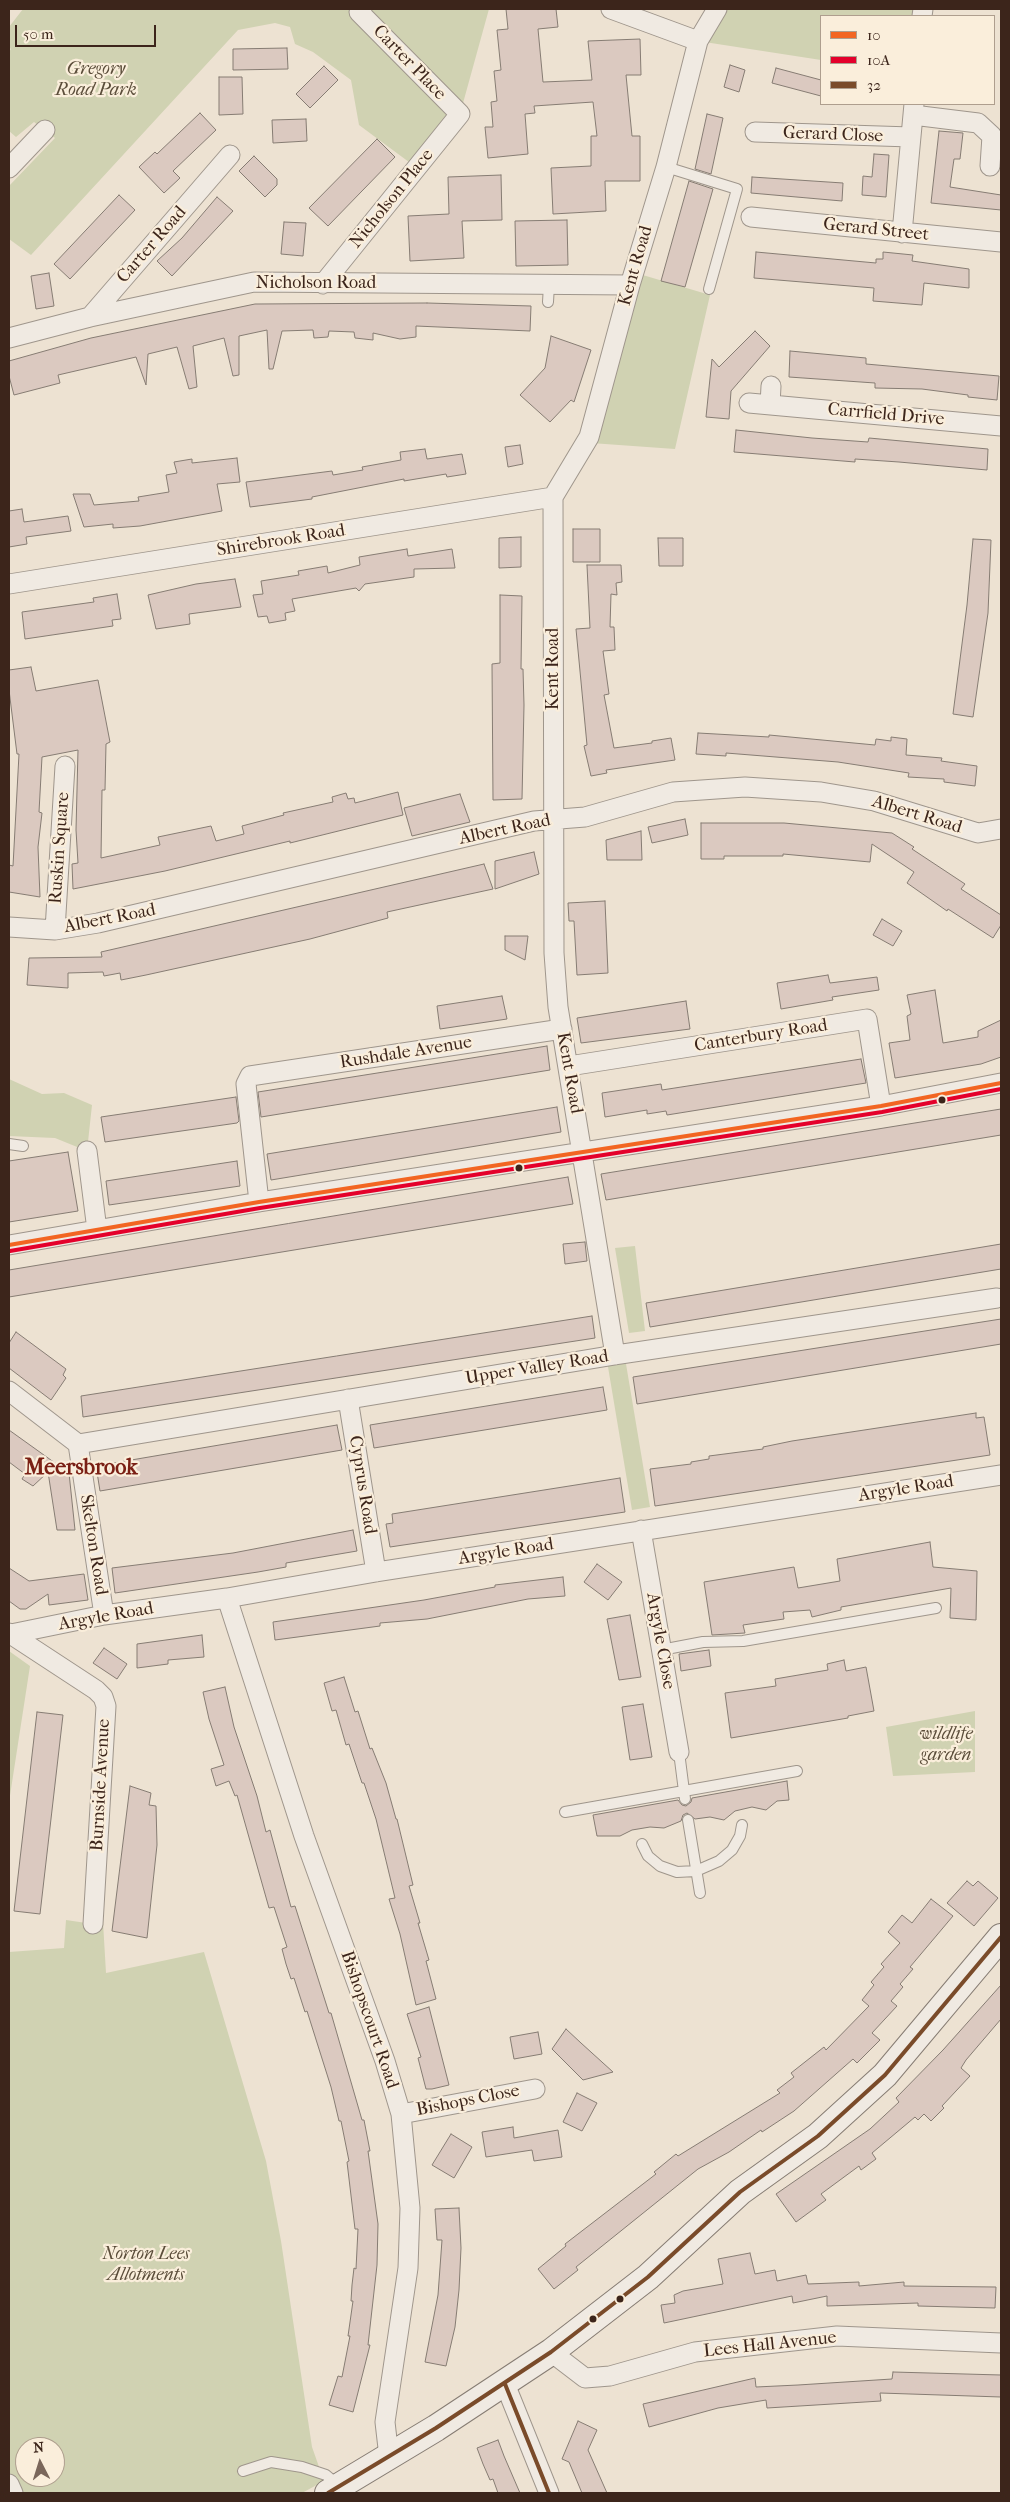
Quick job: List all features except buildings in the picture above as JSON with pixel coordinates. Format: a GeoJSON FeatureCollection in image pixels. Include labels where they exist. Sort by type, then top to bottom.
{"type":"FeatureCollection","features":[{"type":"Feature","properties":{"kind":"street"},"geometry":{"type":"LineString","coordinates":[[611,9],[698,41]]}},
{"type":"Feature","properties":{"kind":"street","name":"Kent Road"},"geometry":{"type":"LineString","coordinates":[[616,1356],[558,1008],[554,953],[553,497],[589,437],[630,284],[666,167],[698,41],[718,9]]}},
{"type":"Feature","properties":{"kind":"street","name":"Carter Place"},"geometry":{"type":"LineString","coordinates":[[361,10],[460,114]]}},
{"type":"Feature","properties":{"kind":"street"},"geometry":{"type":"LineString","coordinates":[[902,233],[914,109],[978,123],[992,136],[990,166]]}},
{"type":"Feature","properties":{"kind":"street","name":"Nicholson Place"},"geometry":{"type":"LineString","coordinates":[[324,284],[460,114]]}},
{"type":"Feature","properties":{"kind":"street"},"geometry":{"type":"LineString","coordinates":[[11,160],[45,130]]}},
{"type":"Feature","properties":{"kind":"street","name":"Gerard Close"},"geometry":{"type":"LineString","coordinates":[[755,132],[911,137]]}},
{"type":"Feature","properties":{"kind":"street","name":"Carter Road"},"geometry":{"type":"LineString","coordinates":[[90,317],[221,179],[230,155]]}},
{"type":"Feature","properties":{"kind":"street","name":"Gerard Street"},"geometry":{"type":"LineString","coordinates":[[751,217],[1001,242]]}},
{"type":"Feature","properties":{"kind":"street","name":"Nicholson Road"},"geometry":{"type":"LineString","coordinates":[[12,333],[254,282],[548,294],[630,284]]}},
{"type":"Feature","properties":{"kind":"street"},"geometry":{"type":"LineString","coordinates":[[770,405],[771,386]]}},
{"type":"Feature","properties":{"kind":"street","name":"Carrfield Drive"},"geometry":{"type":"LineString","coordinates":[[749,403],[1001,426]]}},
{"type":"Feature","properties":{"kind":"street","name":"Shirebrook Road"},"geometry":{"type":"LineString","coordinates":[[9,584],[553,497]]}},
{"type":"Feature","properties":{"kind":"street","name":"Ruskin Square"},"geometry":{"type":"LineString","coordinates":[[55,930],[65,766]]}},
{"type":"Feature","properties":{"kind":"street","name":"Albert Road"},"geometry":{"type":"LineString","coordinates":[[9,927],[55,930],[98,923],[534,821],[585,816],[673,792],[745,787],[821,792],[874,801],[978,833],[1001,829]]}},
{"type":"Feature","properties":{"kind":"street","name":"Canterbury Road"},"geometry":{"type":"LineString","coordinates":[[569,1066],[867,1019],[881,1106]]}},
{"type":"Feature","properties":{"kind":"street","name":"Rushdale Avenue"},"geometry":{"type":"LineString","coordinates":[[259,1202],[246,1084],[250,1076],[562,1029]]}},
{"type":"Feature","properties":{"kind":"street"},"geometry":{"type":"LineString","coordinates":[[9,1245],[259,1202],[881,1106],[1001,1083]]}},
{"type":"Feature","properties":{"kind":"street"},"geometry":{"type":"LineString","coordinates":[[87,1151],[97,1230]]}},
{"type":"Feature","properties":{"kind":"street","name":"Upper Valley Road"},"geometry":{"type":"LineString","coordinates":[[78,1444],[616,1356],[997,1298]]}},
{"type":"Feature","properties":{"kind":"street"},"geometry":{"type":"LineString","coordinates":[[9,1391],[78,1444]]}},
{"type":"Feature","properties":{"kind":"street","name":"Cyprus Road"},"geometry":{"type":"LineString","coordinates":[[348,1399],[376,1572]]}},
{"type":"Feature","properties":{"kind":"street","name":"Skelton Road"},"geometry":{"type":"LineString","coordinates":[[78,1444],[104,1615]]}},
{"type":"Feature","properties":{"kind":"street","name":"Argyle Road"},"geometry":{"type":"LineString","coordinates":[[10,1633],[104,1615],[227,1598],[376,1572],[1001,1474]]}},
{"type":"Feature","properties":{"kind":"street","name":"Argyle Close"},"geometry":{"type":"LineString","coordinates":[[641,1530],[679,1752]]}},
{"type":"Feature","properties":{"kind":"street","name":"Bishopscourt Road"},"geometry":{"type":"LineString","coordinates":[[227,1598],[304,1836],[385,2061],[401,2114],[409,2218],[408,2268],[385,2422],[389,2457]]}},
{"type":"Feature","properties":{"kind":"street","name":"Burnside Avenue"},"geometry":{"type":"LineString","coordinates":[[10,1633],[96,1690],[106,1706],[93,1924]]}},
{"type":"Feature","properties":{"kind":"street"},"geometry":{"type":"LineString","coordinates":[[334,2490],[505,2384],[550,2352],[648,2277],[740,2192],[818,2136],[885,2075],[1001,1936]]}},
{"type":"Feature","properties":{"kind":"street","name":"Bishops Close"},"geometry":{"type":"LineString","coordinates":[[401,2114],[535,2088]]}},
{"type":"Feature","properties":{"kind":"street","name":"Lees Hall Avenue"},"geometry":{"type":"LineString","coordinates":[[550,2352],[585,2378],[610,2376],[694,2352],[837,2336],[1001,2343]]}},
{"type":"Feature","properties":{"kind":"street"},"geometry":{"type":"LineString","coordinates":[[505,2384],[549,2493]]}},
{"type":"Feature","properties":{"kind":"street"},"geometry":{"type":"LineString","coordinates":[[9,2484],[14,2493]]}},
{"type":"Feature","properties":{"kind":"lane"},"geometry":{"type":"LineString","coordinates":[[666,167],[738,189],[709,289]]}},
{"type":"Feature","properties":{"kind":"lane"},"geometry":{"type":"LineString","coordinates":[[9,1144],[22,1146]]}},
{"type":"Feature","properties":{"kind":"lane"},"geometry":{"type":"LineString","coordinates":[[661,1650],[703,1642],[743,1640],[936,1608]]}},
{"type":"Feature","properties":{"kind":"lane"},"geometry":{"type":"LineString","coordinates":[[679,1752],[685,1795]]}},
{"type":"Feature","properties":{"kind":"lane"},"geometry":{"type":"LineString","coordinates":[[565,1812],[685,1795],[798,1771]]}},
{"type":"Feature","properties":{"kind":"lane"},"geometry":{"type":"LineString","coordinates":[[688,1820],[700,1894]]}},
{"type":"Feature","properties":{"kind":"lane"},"geometry":{"type":"LineString","coordinates":[[642,1844],[648,1856],[660,1866],[677,1872],[696,1871],[719,1860],[732,1850],[740,1836],[742,1825]]}},
{"type":"Feature","properties":{"kind":"lane"},"geometry":{"type":"LineString","coordinates":[[243,2471],[271,2462],[302,2467],[326,2475],[334,2490]]}},
{"type":"Feature","properties":{"kind":"green space","name":"Gregory Road Park"},"geometry":{"type":"Polygon","coordinates":[[[23,9],[489,9],[460,114],[417,168],[359,125],[351,80],[313,52],[295,44],[290,27],[275,23],[238,30],[31,255],[9,239],[9,186],[55,138],[34,122],[16,137],[9,131],[9,52],[11,49],[9,47],[9,27],[23,9]]]}},
{"type":"Feature","properties":{"kind":"green space"},"geometry":{"type":"Polygon","coordinates":[[[717,9],[923,9],[922,15],[820,15],[820,60],[698,41],[717,9]]]}},
{"type":"Feature","properties":{"kind":"green space"},"geometry":{"type":"Polygon","coordinates":[[[636,273],[710,295],[675,449],[591,443],[636,273]]]}},
{"type":"Feature","properties":{"kind":"green space"},"geometry":{"type":"Polygon","coordinates":[[[9,1079],[42,1094],[64,1093],[92,1105],[87,1151],[55,1138],[9,1136],[9,1079]]]}},
{"type":"Feature","properties":{"kind":"green space"},"geometry":{"type":"Polygon","coordinates":[[[635,1246],[645,1331],[629,1333],[615,1248],[635,1246]]]}},
{"type":"Feature","properties":{"kind":"green space"},"geometry":{"type":"Polygon","coordinates":[[[625,1358],[650,1507],[632,1510],[607,1361],[625,1358]]]}},
{"type":"Feature","properties":{"kind":"green space"},"geometry":{"type":"Polygon","coordinates":[[[9,1651],[30,1666],[9,1802],[9,1651]]]}},
{"type":"Feature","properties":{"kind":"green space","name":"wildlife garden"},"geometry":{"type":"Polygon","coordinates":[[[975,1711],[975,1772],[893,1776],[886,1727],[975,1711]]]}},
{"type":"Feature","properties":{"kind":"green space","name":"Norton Lees Allotments"},"geometry":{"type":"Polygon","coordinates":[[[66,1920],[93,1924],[103,1922],[106,1973],[204,1952],[266,2161],[281,2241],[312,2447],[324,2481],[302,2493],[13,2493],[9,2484],[9,1952],[64,1948],[66,1920]]]}},
{"type":"Feature","properties":{"kind":"transit line","name":"10"},"geometry":{"type":"LineString","coordinates":[[9,1245],[259,1202],[881,1106],[1001,1083]]}},
{"type":"Feature","properties":{"kind":"transit line","name":"10A"},"geometry":{"type":"LineString","coordinates":[[10,1251],[260,1208],[882,1112],[1001,1089]]}},
{"type":"Feature","properties":{"kind":"transit line","name":"32"},"geometry":{"type":"LineString","coordinates":[[328,2493],[436,2428],[551,2352],[648,2277],[740,2192],[818,2136],[885,2075],[1001,1937]]}},
{"type":"Feature","properties":{"kind":"transit line","name":"32"},"geometry":{"type":"LineString","coordinates":[[505,2384],[549,2493]]}},
{"type":"Feature","properties":{"kind":"district","name":"Meersbrook"},"geometry":{"type":"Point","coordinates":[81,1469]}}]}
